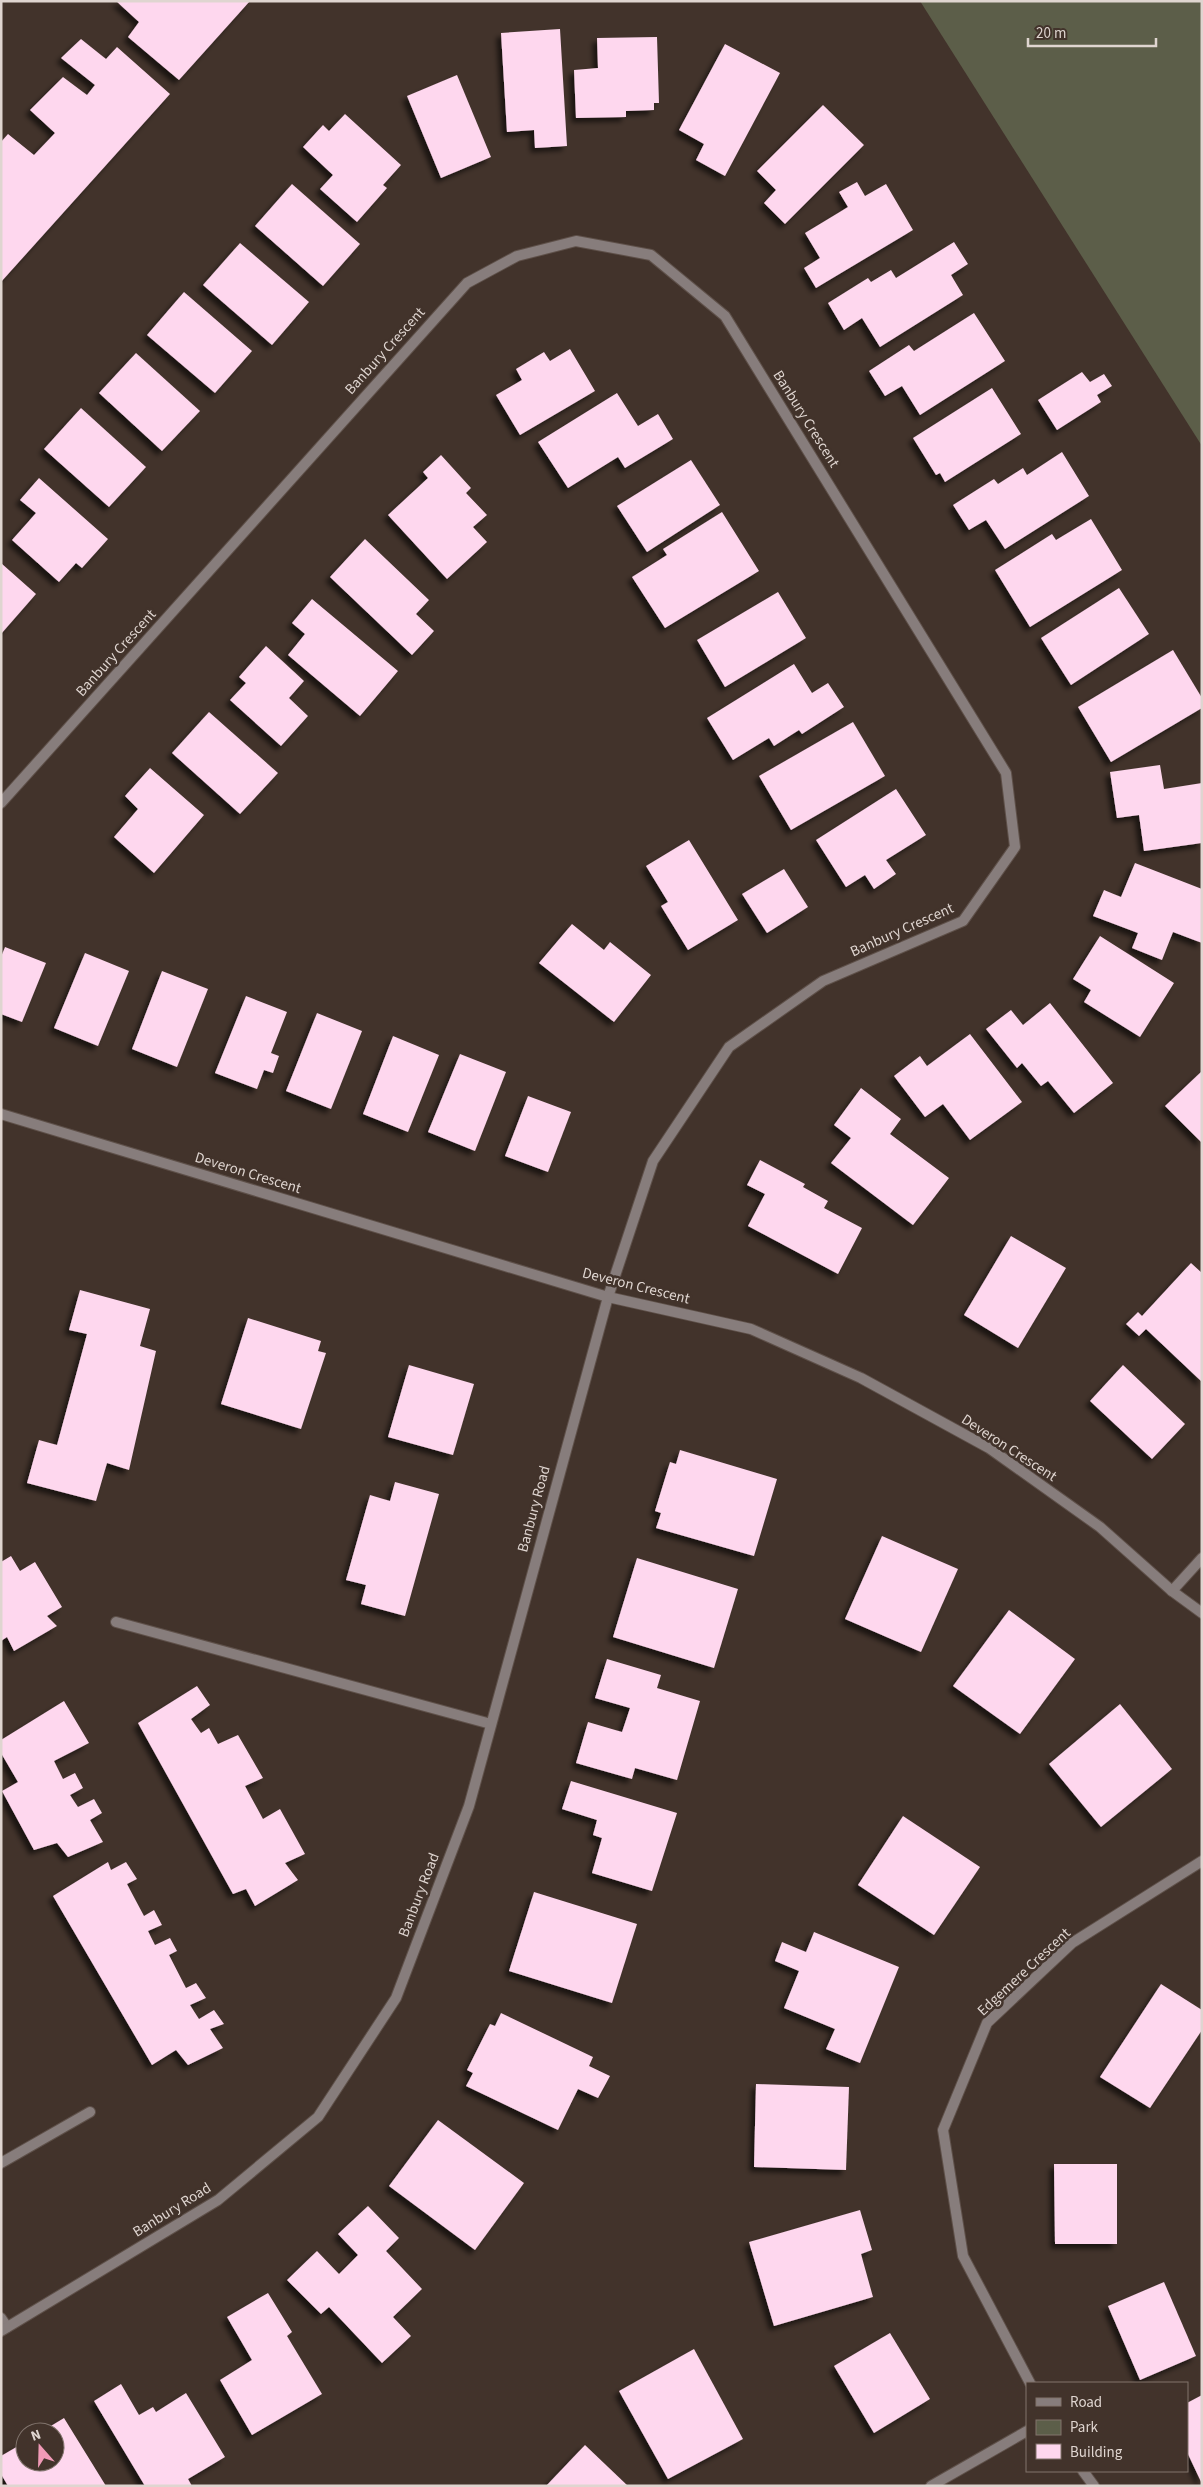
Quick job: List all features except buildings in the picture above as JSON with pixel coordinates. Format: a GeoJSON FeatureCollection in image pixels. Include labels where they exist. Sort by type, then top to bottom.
{"type":"FeatureCollection","features":[{"type":"Feature","properties":{"kind":"street","name":"Banbury Crescent"},"geometry":{"type":"LineString","coordinates":[[1,803],[466,283],[517,256],[576,241],[652,255],[725,316],[1006,773],[1015,847],[963,921],[823,981],[729,1047],[654,1161],[608,1297]]}},
{"type":"Feature","properties":{"kind":"street","name":"Deveron Crescent"},"geometry":{"type":"LineString","coordinates":[[1,1114],[608,1297],[751,1329],[862,1378],[988,1448],[1100,1527],[1172,1591],[1202,1613]]}},
{"type":"Feature","properties":{"kind":"street","name":"Banbury Road"},"geometry":{"type":"LineString","coordinates":[[4,2329],[218,2200],[318,2117],[396,1998],[468,1806],[608,1297]]}},
{"type":"Feature","properties":{"kind":"street"},"geometry":{"type":"LineString","coordinates":[[1172,1591],[1202,1558]]}},
{"type":"Feature","properties":{"kind":"street"},"geometry":{"type":"LineString","coordinates":[[116,1622],[491,1724]]}},
{"type":"Feature","properties":{"kind":"street","name":"Edgemere Crescent"},"geometry":{"type":"LineString","coordinates":[[1029,2382],[964,2256],[942,2130],[987,2023],[1072,1943],[1202,1862]]}},
{"type":"Feature","properties":{"kind":"street"},"geometry":{"type":"LineString","coordinates":[[1,2163],[90,2112]]}},
{"type":"Feature","properties":{"kind":"street"},"geometry":{"type":"LineString","coordinates":[[1,2318],[4,2329]]}},
{"type":"Feature","properties":{"kind":"street"},"geometry":{"type":"LineString","coordinates":[[931,2486],[1026,2432]]}},
{"type":"Feature","properties":{"kind":"street"},"geometry":{"type":"LineString","coordinates":[[1084,2472],[1094,2486]]}},
{"type":"Feature","properties":{"kind":"green space"},"geometry":{"type":"Polygon","coordinates":[[[920,1],[1202,1],[1202,446],[920,1]]]}}]}
